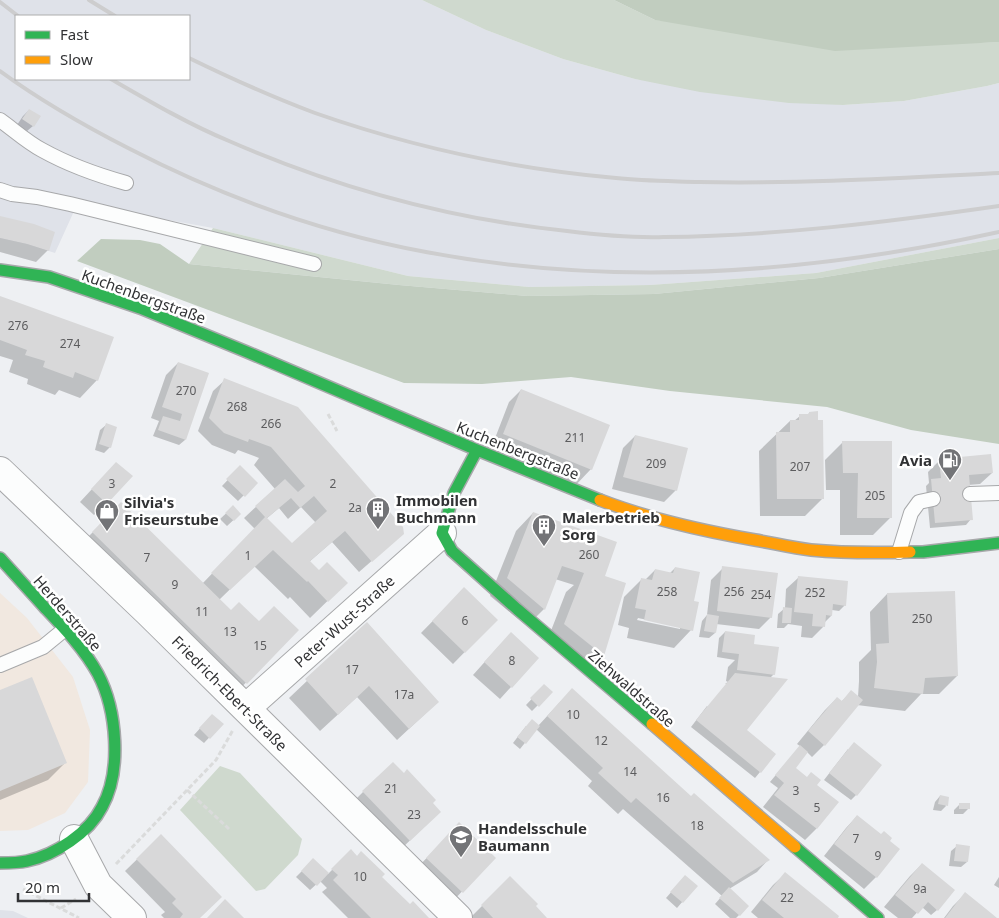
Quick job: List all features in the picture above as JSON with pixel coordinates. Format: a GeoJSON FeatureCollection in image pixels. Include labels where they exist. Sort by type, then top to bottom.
{"type":"FeatureCollection","features":[{"type":"Feature","properties":{"kind":"street","name":"Kuchenbergstraße"},"geometry":{"type":"LineString","coordinates":[[26,264],[49,277],[148,312],[247,352],[477,450],[613,505],[722,534],[809,550],[866,553],[923,552],[999,543]]}},
{"type":"Feature","properties":{"kind":"street","name":"Kuchenbergstraße"},"geometry":{"type":"LineString","coordinates":[[0,270],[49,277]]}},
{"type":"Feature","properties":{"kind":"street"},"geometry":{"type":"LineString","coordinates":[[442,533],[454,493],[477,450]]}},
{"type":"Feature","properties":{"kind":"street","name":"Friedrich-Ebert-Straße"},"geometry":{"type":"LineString","coordinates":[[0,471],[148,612],[458,918]]}},
{"type":"Feature","properties":{"kind":"street","name":"Peter-Wust-Straße"},"geometry":{"type":"LineString","coordinates":[[246,708],[442,533]]}},
{"type":"Feature","properties":{"kind":"street","name":"Ziehwaldstraße"},"geometry":{"type":"LineString","coordinates":[[442,533],[452,551],[517,609],[878,918]]}},
{"type":"Feature","properties":{"kind":"street","name":"Herderstraße"},"geometry":{"type":"LineString","coordinates":[[0,558],[86,654],[106,690],[115,740],[113,771],[107,798],[95,818],[74,840],[51,852],[29,861],[0,863]]}},
{"type":"Feature","properties":{"kind":"street"},"geometry":{"type":"LineString","coordinates":[[74,840],[98,885],[122,914]]}},
{"type":"Feature","properties":{"kind":"lane"},"geometry":{"type":"LineString","coordinates":[[0,120],[40,150],[90,172],[126,183]]}},
{"type":"Feature","properties":{"kind":"lane"},"geometry":{"type":"LineString","coordinates":[[0,190],[12,194],[70,204],[314,264]]}},
{"type":"Feature","properties":{"kind":"lane"},"geometry":{"type":"LineString","coordinates":[[970,494],[999,493]]}},
{"type":"Feature","properties":{"kind":"lane"},"geometry":{"type":"LineString","coordinates":[[899,552],[911,513],[919,502],[933,498]]}},
{"type":"Feature","properties":{"kind":"lane"},"geometry":{"type":"LineString","coordinates":[[0,665],[43,646],[65,629]]}},
{"type":"Feature","properties":{"kind":"path"},"geometry":{"type":"LineString","coordinates":[[120,860],[216,760],[246,708]]}},
{"type":"Feature","properties":{"kind":"path"},"geometry":{"type":"LineString","coordinates":[[187,790],[229,829]]}},
{"type":"Feature","properties":{"kind":"path"},"geometry":{"type":"LineString","coordinates":[[17,886],[79,918]]}},
{"type":"Feature","properties":{"kind":"shaded area"},"geometry":{"type":"Polygon","coordinates":[[[0,0],[422,0],[486,30],[563,59],[635,79],[843,105],[904,101],[999,83],[999,238],[816,273],[650,285],[529,287],[408,276],[213,228],[90,206],[75,209],[55,253],[0,238],[0,0]]]}},
{"type":"Feature","properties":{"kind":"shaded area"},"geometry":{"type":"Polygon","coordinates":[[[422,0],[614,0],[655,20],[973,43],[999,42],[999,83],[904,101],[843,105],[789,103],[700,92],[635,79],[563,59],[486,30],[422,0]]]}},
{"type":"Feature","properties":{"kind":"shaded area"},"geometry":{"type":"Polygon","coordinates":[[[213,228],[408,276],[529,287],[650,285],[816,273],[999,238],[999,249],[819,278],[654,294],[527,296],[189,264],[213,228]]]}},
{"type":"Feature","properties":{"kind":"shaded area"},"geometry":{"type":"Polygon","coordinates":[[[0,593],[27,618],[73,677],[90,730],[88,782],[65,813],[28,830],[0,831],[0,593]]]}},
{"type":"Feature","properties":{"kind":"shaded area"},"geometry":{"type":"Polygon","coordinates":[[[220,766],[240,773],[302,839],[298,855],[265,889],[256,891],[180,810],[220,766]]]}},
{"type":"Feature","properties":{"kind":"shaded area"},"geometry":{"type":"Polygon","coordinates":[[[0,910],[13,911],[28,918],[0,918],[0,910]]]}},
{"type":"Feature","properties":{"kind":"green space"},"geometry":{"type":"Polygon","coordinates":[[[614,0],[999,0],[999,42],[835,51],[655,20],[614,0]]]}},
{"type":"Feature","properties":{"kind":"green space"},"geometry":{"type":"Polygon","coordinates":[[[101,239],[140,240],[160,244],[189,264],[527,296],[654,294],[819,278],[999,249],[999,444],[911,430],[827,407],[670,391],[571,377],[482,384],[404,383],[77,261],[101,239]]]}},
{"type":"Feature","properties":{"kind":"building"},"geometry":{"type":"Polygon","coordinates":[[[29,109],[41,116],[34,127],[22,119],[29,109]]]}},
{"type":"Feature","properties":{"kind":"building"},"geometry":{"type":"Polygon","coordinates":[[[0,216],[34,224],[55,232],[49,251],[0,238],[0,216]]]}},
{"type":"Feature","properties":{"kind":"building"},"geometry":{"type":"Polygon","coordinates":[[[0,296],[114,337],[98,381],[75,372],[73,378],[43,367],[45,361],[25,355],[27,350],[0,340],[0,296]]]}},
{"type":"Feature","properties":{"kind":"building"},"geometry":{"type":"Polygon","coordinates":[[[178,362],[209,373],[186,440],[158,430],[163,416],[180,421],[182,414],[162,407],[178,362]]]}},
{"type":"Feature","properties":{"kind":"building"},"geometry":{"type":"Polygon","coordinates":[[[224,378],[298,407],[403,527],[404,534],[372,562],[345,531],[310,561],[319,570],[327,562],[348,583],[328,602],[308,581],[273,550],[230,590],[211,573],[265,517],[255,506],[285,479],[298,492],[305,486],[271,447],[249,439],[248,442],[224,433],[209,418],[224,378]],[[314,496],[300,508],[291,498],[267,518],[292,543],[327,511],[314,496]]]}},
{"type":"Feature","properties":{"kind":"building"},"geometry":{"type":"Polygon","coordinates":[[[521,389],[610,425],[592,470],[503,434],[521,389]]]}},
{"type":"Feature","properties":{"kind":"building"},"geometry":{"type":"Polygon","coordinates":[[[818,411],[818,420],[823,420],[824,499],[777,499],[776,432],[790,432],[790,420],[799,420],[799,414],[809,414],[809,412],[818,411]]]}},
{"type":"Feature","properties":{"kind":"building"},"geometry":{"type":"Polygon","coordinates":[[[106,423],[117,427],[111,448],[99,444],[106,423]]]}},
{"type":"Feature","properties":{"kind":"building"},"geometry":{"type":"Polygon","coordinates":[[[635,435],[688,448],[677,491],[623,477],[635,435]]]}},
{"type":"Feature","properties":{"kind":"building"},"geometry":{"type":"Polygon","coordinates":[[[842,441],[892,441],[892,518],[857,518],[858,473],[843,473],[842,441]]]}},
{"type":"Feature","properties":{"kind":"building"},"geometry":{"type":"Polygon","coordinates":[[[991,454],[993,473],[969,475],[973,520],[935,523],[931,479],[941,478],[939,459],[991,454]]]}},
{"type":"Feature","properties":{"kind":"building"},"geometry":{"type":"Polygon","coordinates":[[[116,462],[133,476],[107,504],[91,489],[116,462]]]}},
{"type":"Feature","properties":{"kind":"building"},"geometry":{"type":"Polygon","coordinates":[[[240,465],[258,483],[245,497],[226,479],[240,465]]]}},
{"type":"Feature","properties":{"kind":"building"},"geometry":{"type":"Polygon","coordinates":[[[121,502],[231,610],[239,602],[259,621],[274,606],[299,630],[247,684],[92,532],[121,502]]]}},
{"type":"Feature","properties":{"kind":"building"},"geometry":{"type":"Polygon","coordinates":[[[233,505],[241,514],[234,521],[225,513],[233,505]]]}},
{"type":"Feature","properties":{"kind":"building"},"geometry":{"type":"Polygon","coordinates":[[[533,512],[617,542],[605,576],[626,583],[604,656],[564,624],[584,573],[562,566],[545,610],[507,578],[533,512]]]}},
{"type":"Feature","properties":{"kind":"building"},"geometry":{"type":"Polygon","coordinates":[[[722,566],[778,573],[772,618],[717,611],[722,566]]]}},
{"type":"Feature","properties":{"kind":"building"},"geometry":{"type":"Polygon","coordinates":[[[675,567],[700,572],[694,601],[699,602],[693,631],[644,620],[646,610],[635,608],[641,578],[652,580],[655,569],[673,573],[675,567]]]}},
{"type":"Feature","properties":{"kind":"building"},"geometry":{"type":"Polygon","coordinates":[[[798,576],[848,581],[846,606],[833,604],[832,616],[826,615],[825,627],[812,626],[813,614],[794,612],[798,576]]]}},
{"type":"Feature","properties":{"kind":"building"},"geometry":{"type":"Polygon","coordinates":[[[464,587],[498,620],[465,653],[432,621],[464,587]]]}},
{"type":"Feature","properties":{"kind":"building"},"geometry":{"type":"Polygon","coordinates":[[[955,591],[958,676],[925,678],[923,694],[874,688],[877,662],[876,644],[889,643],[887,593],[955,591]]]}},
{"type":"Feature","properties":{"kind":"building"},"geometry":{"type":"Polygon","coordinates":[[[783,607],[792,608],[791,623],[782,623],[783,607]]]}},
{"type":"Feature","properties":{"kind":"building"},"geometry":{"type":"Polygon","coordinates":[[[707,614],[719,616],[716,633],[704,631],[707,614]]]}},
{"type":"Feature","properties":{"kind":"building"},"geometry":{"type":"Polygon","coordinates":[[[367,622],[439,702],[409,729],[369,686],[338,715],[305,679],[367,622]]]}},
{"type":"Feature","properties":{"kind":"building"},"geometry":{"type":"Polygon","coordinates":[[[725,631],[755,635],[754,644],[779,647],[775,675],[737,670],[739,654],[722,652],[725,631]]]}},
{"type":"Feature","properties":{"kind":"building"},"geometry":{"type":"Polygon","coordinates":[[[511,632],[539,658],[512,688],[484,662],[511,632]]]}},
{"type":"Feature","properties":{"kind":"building"},"geometry":{"type":"Polygon","coordinates":[[[735,673],[788,679],[747,730],[776,754],[761,773],[696,720],[735,673]]]}},
{"type":"Feature","properties":{"kind":"building"},"geometry":{"type":"Polygon","coordinates":[[[32,677],[67,763],[0,791],[0,690],[32,677]]]}},
{"type":"Feature","properties":{"kind":"building"},"geometry":{"type":"Polygon","coordinates":[[[544,684],[553,692],[539,707],[530,698],[544,684]]]}},
{"type":"Feature","properties":{"kind":"building"},"geometry":{"type":"Polygon","coordinates":[[[572,688],[691,796],[694,793],[770,860],[733,883],[636,798],[631,803],[598,773],[603,768],[547,716],[572,688]]]}},
{"type":"Feature","properties":{"kind":"building"},"geometry":{"type":"Polygon","coordinates":[[[851,690],[863,700],[825,746],[808,731],[837,697],[842,701],[851,690]]]}},
{"type":"Feature","properties":{"kind":"building"},"geometry":{"type":"Polygon","coordinates":[[[212,714],[224,724],[210,739],[199,728],[212,714]]]}},
{"type":"Feature","properties":{"kind":"building"},"geometry":{"type":"Polygon","coordinates":[[[532,719],[540,726],[526,744],[517,737],[532,719]]]}},
{"type":"Feature","properties":{"kind":"building"},"geometry":{"type":"Polygon","coordinates":[[[854,742],[882,765],[857,796],[829,773],[854,742]]]}},
{"type":"Feature","properties":{"kind":"building"},"geometry":{"type":"Polygon","coordinates":[[[800,745],[808,752],[796,768],[807,777],[811,772],[821,780],[817,785],[839,802],[817,829],[774,795],[784,783],[775,775],[800,745]]]}},
{"type":"Feature","properties":{"kind":"building"},"geometry":{"type":"Polygon","coordinates":[[[393,762],[404,773],[407,769],[436,800],[433,803],[441,812],[410,841],[362,791],[393,762]]]}},
{"type":"Feature","properties":{"kind":"building"},"geometry":{"type":"Polygon","coordinates":[[[940,795],[949,797],[948,806],[938,804],[940,795]]]}},
{"type":"Feature","properties":{"kind":"building"},"geometry":{"type":"Polygon","coordinates":[[[959,803],[970,803],[970,809],[959,809],[959,803]]]}},
{"type":"Feature","properties":{"kind":"building"},"geometry":{"type":"Polygon","coordinates":[[[857,815],[881,834],[884,831],[892,838],[890,841],[900,849],[877,878],[834,844],[857,815]]]}},
{"type":"Feature","properties":{"kind":"building","name":"Handelsschule Baumann"},"geometry":{"type":"Polygon","coordinates":[[[459,822],[496,858],[463,893],[426,858],[459,822]]]}},
{"type":"Feature","properties":{"kind":"building"},"geometry":{"type":"Polygon","coordinates":[[[161,834],[222,897],[200,918],[180,918],[183,914],[172,903],[176,899],[136,859],[161,834]]]}},
{"type":"Feature","properties":{"kind":"building"},"geometry":{"type":"Polygon","coordinates":[[[956,844],[970,846],[968,862],[954,861],[956,844]]]}},
{"type":"Feature","properties":{"kind":"building"},"geometry":{"type":"Polygon","coordinates":[[[351,849],[357,856],[361,851],[385,874],[382,877],[410,904],[413,901],[429,918],[371,918],[333,880],[338,875],[331,869],[351,849]]]}},
{"type":"Feature","properties":{"kind":"building"},"geometry":{"type":"Polygon","coordinates":[[[313,858],[329,873],[317,886],[301,871],[313,858]]]}},
{"type":"Feature","properties":{"kind":"building"},"geometry":{"type":"Polygon","coordinates":[[[922,863],[955,890],[938,911],[928,902],[918,914],[895,895],[922,863]]]}},
{"type":"Feature","properties":{"kind":"building"},"geometry":{"type":"Polygon","coordinates":[[[785,872],[839,916],[838,918],[784,918],[762,900],[785,872]]]}},
{"type":"Feature","properties":{"kind":"building"},"geometry":{"type":"Polygon","coordinates":[[[685,875],[698,886],[683,903],[670,892],[685,875]]]}},
{"type":"Feature","properties":{"kind":"building"},"geometry":{"type":"Polygon","coordinates":[[[510,876],[538,904],[536,906],[547,918],[493,918],[481,905],[510,876]]]}},
{"type":"Feature","properties":{"kind":"building"},"geometry":{"type":"Polygon","coordinates":[[[729,887],[749,906],[740,916],[719,898],[729,887]]]}},
{"type":"Feature","properties":{"kind":"building"},"geometry":{"type":"Polygon","coordinates":[[[965,892],[991,913],[997,918],[945,918],[965,892]]]}},
{"type":"Feature","properties":{"kind":"building"},"geometry":{"type":"Polygon","coordinates":[[[225,899],[244,918],[207,918],[225,899]]]}},
{"type":"Feature","properties":{"kind":"railway"},"geometry":{"type":"LineString","coordinates":[[89,0],[113,15]]}},
{"type":"Feature","properties":{"kind":"railway"},"geometry":{"type":"LineString","coordinates":[[0,2],[17,15]]}},
{"type":"Feature","properties":{"kind":"railway"},"geometry":{"type":"LineString","coordinates":[[190,58],[283,100],[352,125],[463,155],[539,169],[636,180],[699,182],[849,180],[999,173]]}},
{"type":"Feature","properties":{"kind":"railway"},"geometry":{"type":"LineString","coordinates":[[0,71],[47,103],[96,131],[201,183],[312,224],[350,235],[426,252],[497,263],[569,270],[641,272],[714,271],[786,266],[858,257],[929,246],[999,232]]}},
{"type":"Feature","properties":{"kind":"railway"},"geometry":{"type":"LineString","coordinates":[[113,80],[199,127],[270,158],[311,173],[353,187],[437,210],[523,226],[627,237],[706,236],[832,227],[999,206]]}},
{"type":"Feature","properties":{"kind":"traffic: fast"},"geometry":{"type":"LineString","coordinates":[[0,270],[49,277],[140,308],[600,500]]}},
{"type":"Feature","properties":{"kind":"traffic: fast"},"geometry":{"type":"LineString","coordinates":[[477,450],[454,493],[442,533],[452,551],[652,724]]}},
{"type":"Feature","properties":{"kind":"traffic: fast"},"geometry":{"type":"LineString","coordinates":[[910,552],[999,543]]}},
{"type":"Feature","properties":{"kind":"traffic: fast"},"geometry":{"type":"LineString","coordinates":[[0,558],[81,648],[93,665],[109,705],[115,740],[115,759],[108,792],[102,807],[89,826],[49,854],[24,862],[0,863]]}},
{"type":"Feature","properties":{"kind":"traffic: fast"},"geometry":{"type":"LineString","coordinates":[[795,847],[878,918]]}},
{"type":"Feature","properties":{"kind":"traffic: slow"},"geometry":{"type":"LineString","coordinates":[[600,500],[676,524],[797,548],[873,553],[910,552]]}},
{"type":"Feature","properties":{"kind":"traffic: slow"},"geometry":{"type":"LineString","coordinates":[[652,724],[795,847]]}},
{"type":"Feature","properties":{"kind":"place","name":"Avia"},"geometry":{"type":"Point","coordinates":[950,481]}},
{"type":"Feature","properties":{"kind":"place","name":"Immobilen Buchmann"},"geometry":{"type":"Point","coordinates":[378,530]}},
{"type":"Feature","properties":{"kind":"place","name":"Silvia's Friseurstube"},"geometry":{"type":"Point","coordinates":[107,532]}},
{"type":"Feature","properties":{"kind":"place","name":"Malerbetrieb Sorg"},"geometry":{"type":"Point","coordinates":[544,547]}},
{"type":"Feature","properties":{"kind":"place","name":"Handelsschule Baumann"},"geometry":{"type":"Point","coordinates":[461,858]}}]}
